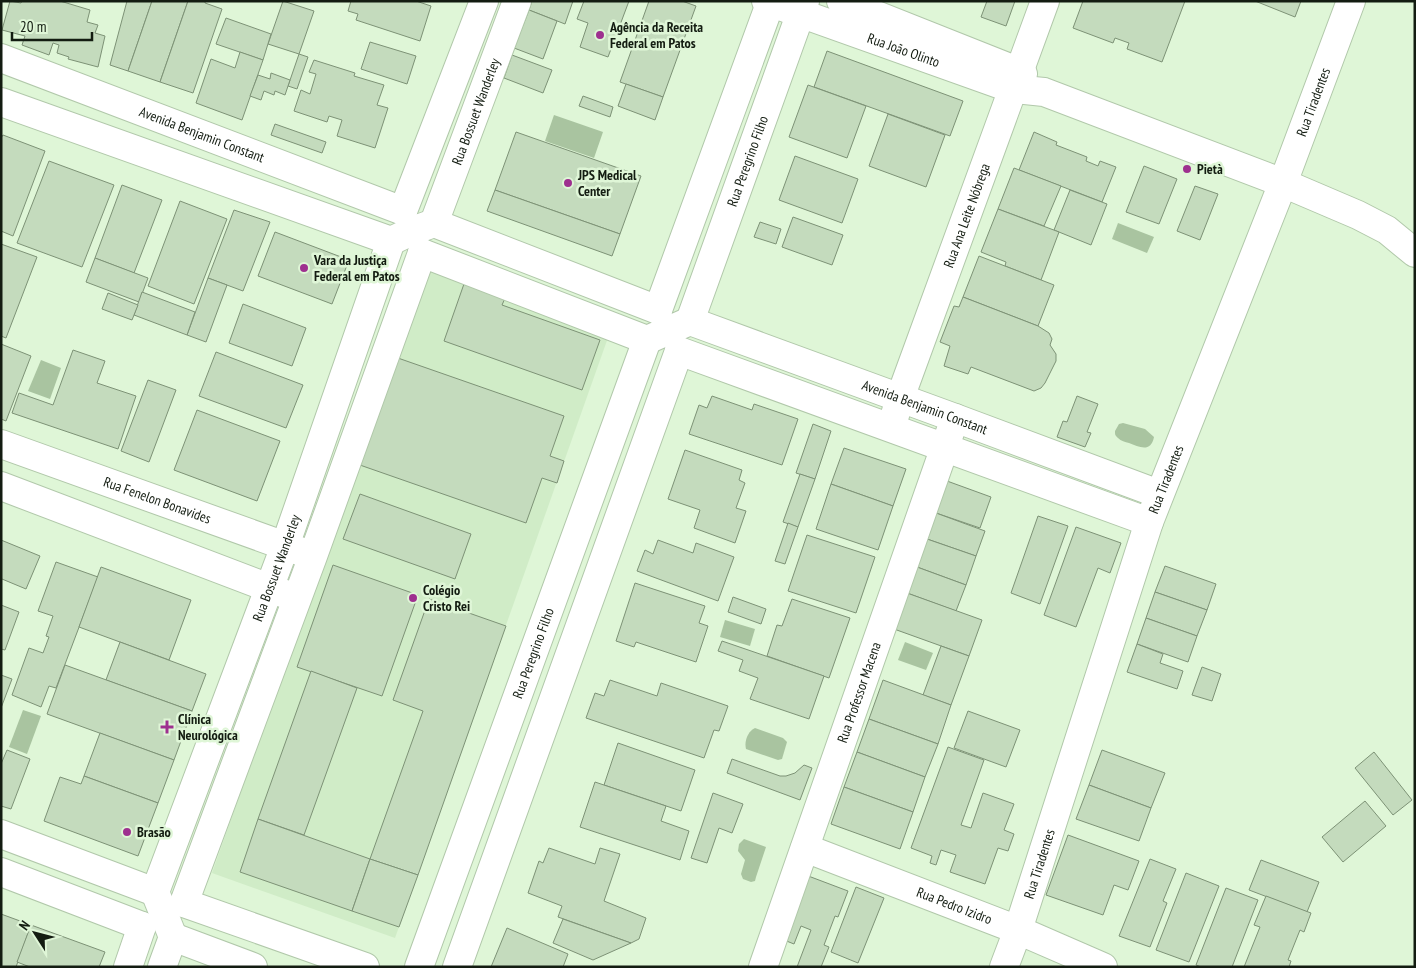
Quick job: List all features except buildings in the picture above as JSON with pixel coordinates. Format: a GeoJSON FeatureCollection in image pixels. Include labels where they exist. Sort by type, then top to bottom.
{"type":"FeatureCollection","features":[{"type":"Feature","properties":{"kind":"street","name":"Rua Bossuet Wanderley"},"geometry":{"type":"LineString","coordinates":[[128,967],[164,914],[297,599],[313,556],[484,1]]}},
{"type":"Feature","properties":{"kind":"street","name":"Rua Bossuet Wanderley"},"geometry":{"type":"LineString","coordinates":[[162,967],[164,914],[268,588],[412,232],[517,1]]}},
{"type":"Feature","properties":{"kind":"street","name":"Rua João Olinto"},"geometry":{"type":"LineString","coordinates":[[841,1],[1016,81]]}},
{"type":"Feature","properties":{"kind":"street","name":"Rua Ana Leite Nóbrega"},"geometry":{"type":"LineString","coordinates":[[891,429],[900,398],[1045,1]]}},
{"type":"Feature","properties":{"kind":"street","name":"Rua Tiradentes"},"geometry":{"type":"LineString","coordinates":[[1004,967],[1018,930],[1159,494],[1283,183],[1352,1]]}},
{"type":"Feature","properties":{"kind":"street","name":"Rua João Olinto"},"geometry":{"type":"LineString","coordinates":[[769,2],[802,8],[1016,81],[1283,183],[1358,215],[1387,230],[1415,253]]}},
{"type":"Feature","properties":{"kind":"street","name":"Rua Peregrino Filho"},"geometry":{"type":"LineString","coordinates":[[457,967],[668,330],[769,2]]}},
{"type":"Feature","properties":{"kind":"street","name":"Rua Peregrino Filho"},"geometry":{"type":"LineString","coordinates":[[419,967],[668,330],[802,8]]}},
{"type":"Feature","properties":{"kind":"street","name":"Avenida Benjamin Constant"},"geometry":{"type":"LineString","coordinates":[[1,58],[412,232],[668,330],[891,429],[944,446],[1149,522]]}},
{"type":"Feature","properties":{"kind":"street","name":"Avenida Benjamin Constant"},"geometry":{"type":"LineString","coordinates":[[1,102],[412,232]]}},
{"type":"Feature","properties":{"kind":"street","name":"Avenida Benjamin Constant"},"geometry":{"type":"LineString","coordinates":[[668,330],[900,398],[1159,494]]}},
{"type":"Feature","properties":{"kind":"street","name":"Rua Professor Macena"},"geometry":{"type":"LineString","coordinates":[[763,967],[955,418]]}},
{"type":"Feature","properties":{"kind":"street","name":"Rua Fenelon Bonavides"},"geometry":{"type":"LineString","coordinates":[[1,444],[313,556]]}},
{"type":"Feature","properties":{"kind":"street"},"geometry":{"type":"LineString","coordinates":[[1,486],[297,599]]}},
{"type":"Feature","properties":{"kind":"street"},"geometry":{"type":"LineString","coordinates":[[1,834],[164,914],[253,967]]}},
{"type":"Feature","properties":{"kind":"street","name":"Rua Pedro Izidro"},"geometry":{"type":"LineString","coordinates":[[805,848],[1018,930],[1103,967]]}},
{"type":"Feature","properties":{"kind":"street"},"geometry":{"type":"LineString","coordinates":[[1,872],[365,967]]}},
{"type":"Feature","properties":{"kind":"shaded area"},"geometry":{"type":"Polygon","coordinates":[[[554,115],[603,132],[594,158],[545,141],[554,115]]]}},
{"type":"Feature","properties":{"kind":"shaded area"},"geometry":{"type":"Polygon","coordinates":[[[1118,223],[1154,237],[1147,253],[1112,239],[1118,223]]]}},
{"type":"Feature","properties":{"kind":"shaded area","name":"Colégio Cristo Rei"},"geometry":{"type":"Polygon","coordinates":[[[427,268],[610,332],[395,938],[212,873],[427,268]]]}},
{"type":"Feature","properties":{"kind":"shaded area"},"geometry":{"type":"Polygon","coordinates":[[[41,360],[61,368],[50,399],[28,391],[41,360]]]}},
{"type":"Feature","properties":{"kind":"shaded area"},"geometry":{"type":"Polygon","coordinates":[[[1123,423],[1145,429],[1154,437],[1150,445],[1144,448],[1119,439],[1115,435],[1115,431],[1119,424],[1123,423]]]}},
{"type":"Feature","properties":{"kind":"shaded area"},"geometry":{"type":"Polygon","coordinates":[[[725,620],[755,629],[750,646],[720,637],[725,620]]]}},
{"type":"Feature","properties":{"kind":"shaded area"},"geometry":{"type":"Polygon","coordinates":[[[905,642],[933,653],[926,670],[898,660],[905,642]]]}},
{"type":"Feature","properties":{"kind":"shaded area"},"geometry":{"type":"Polygon","coordinates":[[[23,710],[41,716],[27,754],[9,747],[23,710]]]}},
{"type":"Feature","properties":{"kind":"shaded area"},"geometry":{"type":"Polygon","coordinates":[[[755,728],[783,738],[787,742],[782,759],[778,760],[746,749],[747,737],[750,731],[755,728]]]}},
{"type":"Feature","properties":{"kind":"shaded area"},"geometry":{"type":"Polygon","coordinates":[[[744,839],[766,847],[755,881],[751,882],[743,879],[741,874],[745,860],[738,851],[739,844],[744,839]]]}},
{"type":"Feature","properties":{"kind":"place","name":"Agência da Receita Federal em Patos"},"geometry":{"type":"Point","coordinates":[600,35]}},
{"type":"Feature","properties":{"kind":"place","name":"Pietà"},"geometry":{"type":"Point","coordinates":[1187,169]}},
{"type":"Feature","properties":{"kind":"place","name":"JPS Medical Center"},"geometry":{"type":"Point","coordinates":[568,183]}},
{"type":"Feature","properties":{"kind":"place","name":"Vara da Justiça Federal em Patos"},"geometry":{"type":"Point","coordinates":[304,268]}},
{"type":"Feature","properties":{"kind":"place","name":"Colégio Cristo Rei"},"geometry":{"type":"Point","coordinates":[413,598]}},
{"type":"Feature","properties":{"kind":"place","name":"Clínica Neurológica"},"geometry":{"type":"Point","coordinates":[167,727]}},
{"type":"Feature","properties":{"kind":"place","name":"Brasão"},"geometry":{"type":"Point","coordinates":[127,832]}}]}
